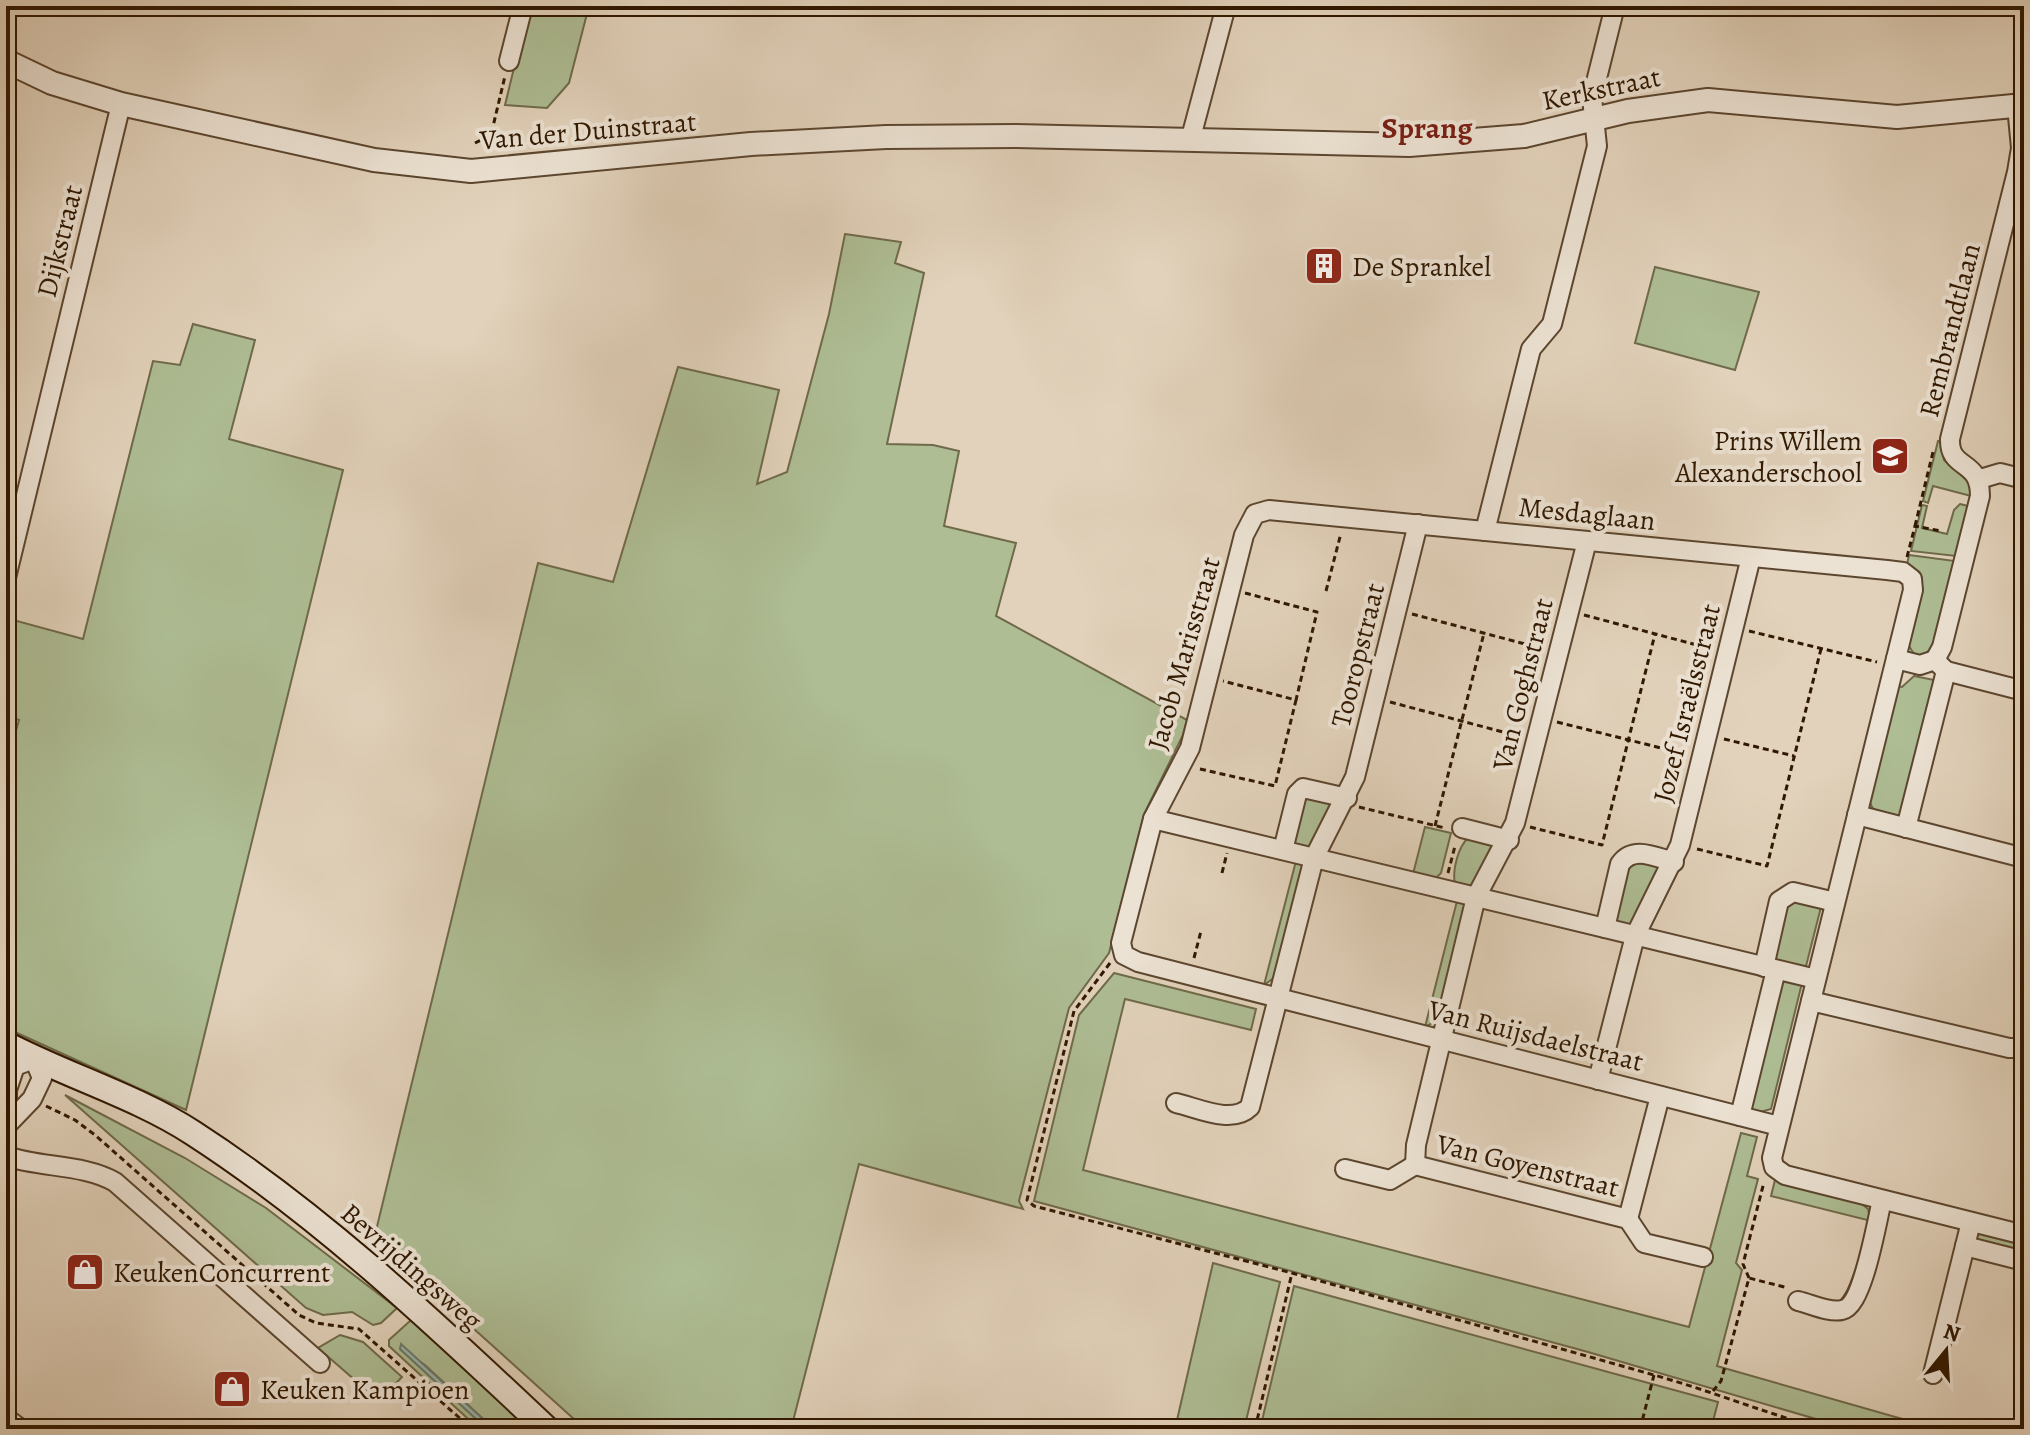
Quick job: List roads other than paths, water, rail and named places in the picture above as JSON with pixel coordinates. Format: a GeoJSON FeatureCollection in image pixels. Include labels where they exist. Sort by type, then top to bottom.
{"type":"FeatureCollection","features":[{"type":"Feature","properties":{"kind":"main road","name":"Bevrijdingsweg"},"geometry":{"type":"LineString","coordinates":[[23,1068],[229,1158],[348,1246],[547,1429]]}},
{"type":"Feature","properties":{"kind":"street"},"geometry":{"type":"LineString","coordinates":[[509,61],[523,6]]}},
{"type":"Feature","properties":{"kind":"street"},"geometry":{"type":"LineString","coordinates":[[1190,141],[1226,6]]}},
{"type":"Feature","properties":{"kind":"street"},"geometry":{"type":"LineString","coordinates":[[1485,531],[1531,349],[1552,324],[1597,146],[1592,98],[1615,6]]}},
{"type":"Feature","properties":{"kind":"street","name":"Van der Duinstraat"},"geometry":{"type":"LineString","coordinates":[[6,61],[52,83],[121,104],[374,160],[471,171],[751,144],[886,137],[989,135],[1190,141]]}},
{"type":"Feature","properties":{"kind":"street","name":"Kerkstraat"},"geometry":{"type":"LineString","coordinates":[[1190,141],[1409,145],[1524,136],[1679,101],[1708,100],[1897,117],[2020,105]]}},
{"type":"Feature","properties":{"kind":"street","name":"Dijkstraat"},"geometry":{"type":"LineString","coordinates":[[6,578],[121,104]]}},
{"type":"Feature","properties":{"kind":"street","name":"Rembrandtlaan"},"geometry":{"type":"LineString","coordinates":[[1980,479],[1976,472],[1957,460],[1950,449],[1950,439],[2017,172],[2021,148],[2020,105]]}},
{"type":"Feature","properties":{"kind":"street"},"geometry":{"type":"LineString","coordinates":[[1906,828],[1942,647],[1980,496],[1980,479],[2000,473],[2024,479]]}},
{"type":"Feature","properties":{"kind":"street","name":"Mesdaglaan"},"geometry":{"type":"LineString","coordinates":[[1255,514],[1269,510],[1344,517],[1907,575],[1913,590],[1895,663]]}},
{"type":"Feature","properties":{"kind":"street","name":"Jacob Marisstraat"},"geometry":{"type":"LineString","coordinates":[[1123,949],[1153,819],[1190,748],[1244,535],[1255,514]]}},
{"type":"Feature","properties":{"kind":"street","name":"Tooropstraat"},"geometry":{"type":"LineString","coordinates":[[1279,998],[1314,858],[1347,798],[1418,524]]}},
{"type":"Feature","properties":{"kind":"street","name":"Van Goghstraat"},"geometry":{"type":"LineString","coordinates":[[1441,1040],[1476,897],[1512,831],[1587,541]]}},
{"type":"Feature","properties":{"kind":"street","name":"Jozef Israëlsstraat"},"geometry":{"type":"LineString","coordinates":[[1598,1080],[1635,936],[1677,853],[1751,557]]}},
{"type":"Feature","properties":{"kind":"street"},"geometry":{"type":"LineString","coordinates":[[2024,691],[1940,665],[1895,663],[1772,1158],[1774,1167],[1785,1175],[2024,1235]]}},
{"type":"Feature","properties":{"kind":"street"},"geometry":{"type":"LineString","coordinates":[[6,722],[6,729]]}},
{"type":"Feature","properties":{"kind":"street"},"geometry":{"type":"LineString","coordinates":[[1283,850],[1297,794],[1303,788],[1347,798]]}},
{"type":"Feature","properties":{"kind":"street"},"geometry":{"type":"LineString","coordinates":[[1857,815],[2024,858]]}},
{"type":"Feature","properties":{"kind":"street"},"geometry":{"type":"LineString","coordinates":[[1153,819],[1816,979]]}},
{"type":"Feature","properties":{"kind":"street"},"geometry":{"type":"LineString","coordinates":[[1462,828],[1512,831]]}},
{"type":"Feature","properties":{"kind":"street"},"geometry":{"type":"LineString","coordinates":[[1605,928],[1620,864],[1626,856],[1635,852],[1677,853]]}},
{"type":"Feature","properties":{"kind":"street"},"geometry":{"type":"LineString","coordinates":[[1740,1116],[1770,968],[1779,901],[1793,892],[1835,902]]}},
{"type":"Feature","properties":{"kind":"street","name":"Van Ruijsdaelstraat"},"geometry":{"type":"LineString","coordinates":[[1123,949],[1138,962],[1779,1126]]}},
{"type":"Feature","properties":{"kind":"street"},"geometry":{"type":"LineString","coordinates":[[1176,1103],[1233,1116],[1243,1114],[1250,1107],[1279,998]]}},
{"type":"Feature","properties":{"kind":"street"},"geometry":{"type":"LineString","coordinates":[[1811,1001],[2009,1048],[2024,1048]]}},
{"type":"Feature","properties":{"kind":"street","name":"Van Goyenstraat"},"geometry":{"type":"LineString","coordinates":[[1415,1165],[1416,1145],[1441,1040]]}},
{"type":"Feature","properties":{"kind":"street"},"geometry":{"type":"LineString","coordinates":[[7,1124],[7,1090],[23,1068]]}},
{"type":"Feature","properties":{"kind":"street"},"geometry":{"type":"LineString","coordinates":[[7,1124],[23,1068]]}},
{"type":"Feature","properties":{"kind":"street","name":"Van Goyenstraat"},"geometry":{"type":"LineString","coordinates":[[1628,1219],[1660,1096]]}},
{"type":"Feature","properties":{"kind":"street"},"geometry":{"type":"LineString","coordinates":[[6,1156],[51,1168],[91,1171],[115,1182],[320,1363]]}},
{"type":"Feature","properties":{"kind":"street","name":"Van Goyenstraat"},"geometry":{"type":"LineString","coordinates":[[1345,1169],[1390,1180],[1415,1165],[1628,1219],[1644,1243],[1703,1257]]}},
{"type":"Feature","properties":{"kind":"street"},"geometry":{"type":"LineString","coordinates":[[1798,1301],[1836,1310],[1852,1305],[1859,1291],[1882,1200]]}},
{"type":"Feature","properties":{"kind":"street"},"geometry":{"type":"LineString","coordinates":[[1933,1374],[1971,1222]]}},
{"type":"Feature","properties":{"kind":"street"},"geometry":{"type":"LineString","coordinates":[[1965,1246],[2024,1261]]}},
{"type":"Feature","properties":{"kind":"street"},"geometry":{"type":"LineString","coordinates":[[6,1418],[21,1429]]}},
{"type":"Feature","properties":{"kind":"water"},"geometry":{"type":"Polygon","coordinates":[[[401,1344],[494,1429],[487,1429],[400,1349],[401,1344]]]}},
{"type":"Feature","properties":{"kind":"place","name":"De Sprankel"},"geometry":{"type":"Point","coordinates":[1324,266]}},
{"type":"Feature","properties":{"kind":"place","name":"Prins Willem Alexanderschool"},"geometry":{"type":"Point","coordinates":[1890,456]}},
{"type":"Feature","properties":{"kind":"place","name":"KeukenConcurrent"},"geometry":{"type":"Point","coordinates":[85,1272]}},
{"type":"Feature","properties":{"kind":"place","name":"Keuken Kampioen"},"geometry":{"type":"Point","coordinates":[232,1389]}},
{"type":"Feature","properties":{"kind":"district","name":"Sprang"},"geometry":{"type":"Point","coordinates":[1427,128]}}]}
